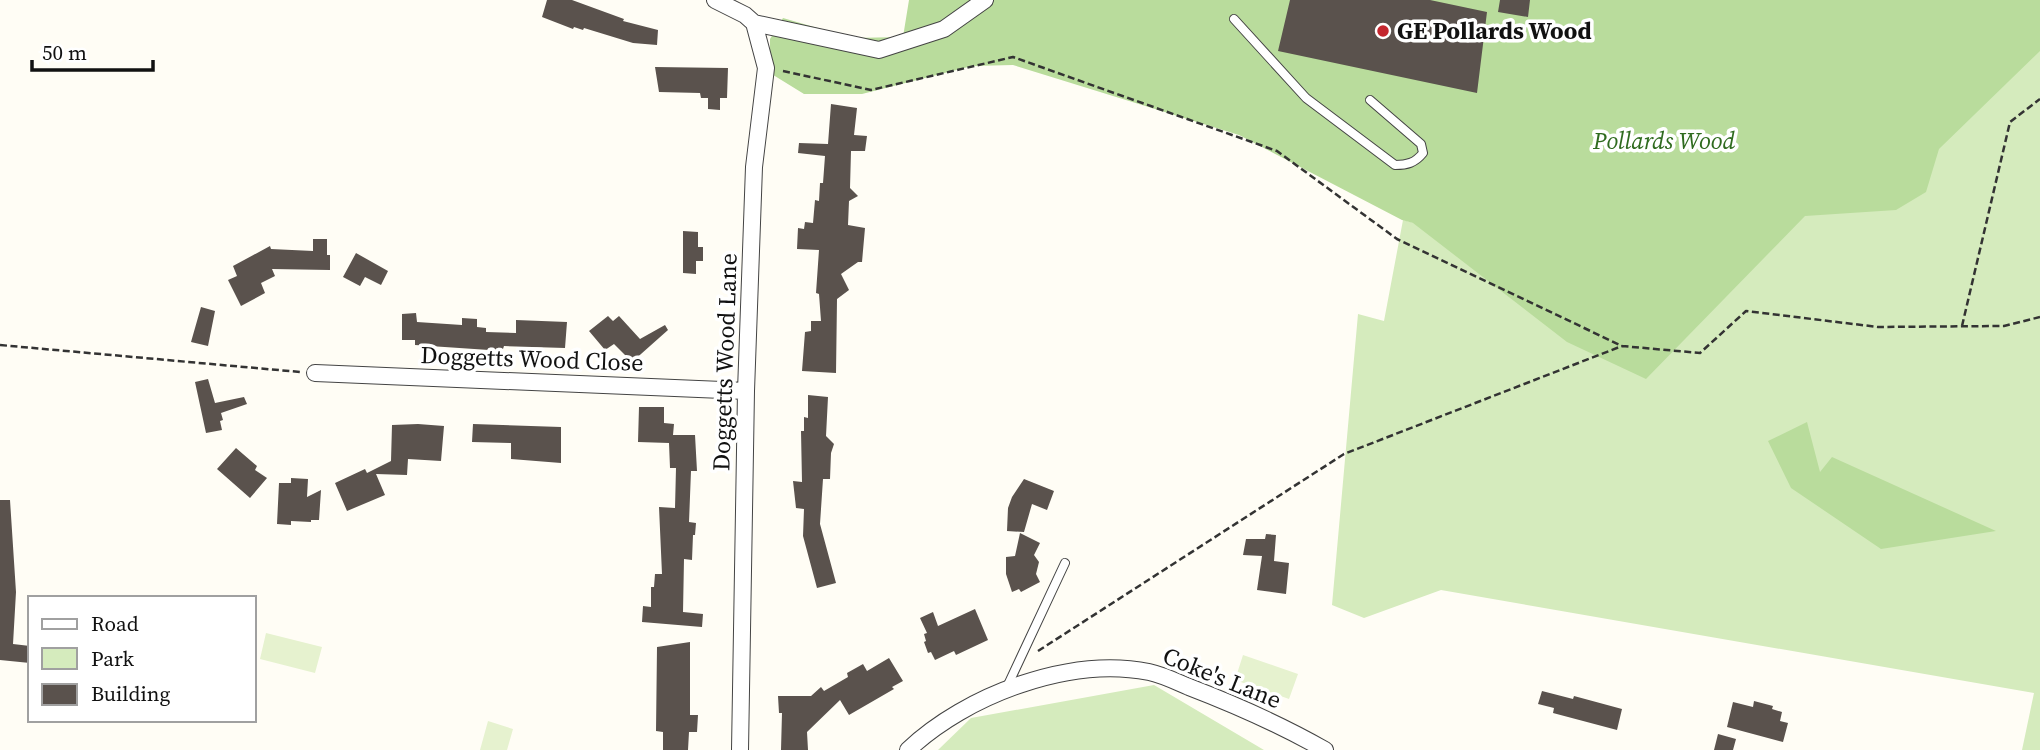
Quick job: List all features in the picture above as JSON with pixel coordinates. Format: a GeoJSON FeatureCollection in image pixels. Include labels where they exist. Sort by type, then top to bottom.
{"type":"FeatureCollection","features":[{"type":"Feature","properties":{"kind":"street"},"geometry":{"type":"LineString","coordinates":[[715,0],[745,15],[754,23],[879,50],[944,29],[985,0]]}},
{"type":"Feature","properties":{"kind":"street","name":"Doggetts Wood Lane"},"geometry":{"type":"LineString","coordinates":[[740,750],[746,391],[754,167],[766,68],[754,23]]}},
{"type":"Feature","properties":{"kind":"street","name":"Doggetts Wood Close"},"geometry":{"type":"LineString","coordinates":[[315,373],[746,391]]}},
{"type":"Feature","properties":{"kind":"street","name":"Coke's Lane"},"geometry":{"type":"LineString","coordinates":[[908,750],[926,733],[971,705],[1006,689],[1059,674],[1093,669],[1150,672],[1271,721],[1325,750]]}},
{"type":"Feature","properties":{"kind":"lane"},"geometry":{"type":"LineString","coordinates":[[1234,19],[1306,98],[1395,165],[1406,165],[1418,160],[1423,153],[1421,144],[1370,100]]}},
{"type":"Feature","properties":{"kind":"lane"},"geometry":{"type":"LineString","coordinates":[[1006,689],[1065,563]]}},
{"type":"Feature","properties":{"kind":"path"},"geometry":{"type":"LineString","coordinates":[[766,68],[872,90],[1013,57],[1277,151],[1397,239],[1622,346],[1700,353],[1746,311],[1878,327],[2004,326],[2040,317]]}},
{"type":"Feature","properties":{"kind":"path"},"geometry":{"type":"LineString","coordinates":[[1962,326],[2010,122],[2040,99]]}},
{"type":"Feature","properties":{"kind":"path"},"geometry":{"type":"LineString","coordinates":[[0,345],[315,373]]}},
{"type":"Feature","properties":{"kind":"path"},"geometry":{"type":"LineString","coordinates":[[1018,664],[1344,454],[1622,346]]}},
{"type":"Feature","properties":{"kind":"green space","name":"Pollards Wood"},"geometry":{"type":"Polygon","coordinates":[[[909,0],[2040,0],[2040,51],[1939,149],[1926,192],[1896,210],[1805,216],[1646,379],[1567,342],[1413,223],[1402,220],[1239,135],[1013,65],[972,66],[862,94],[804,94],[770,73],[770,39],[783,18],[852,38],[903,37],[909,0]]]}},
{"type":"Feature","properties":{"kind":"green space"},"geometry":{"type":"Polygon","coordinates":[[[2040,0],[2040,750],[2022,750],[2034,693],[1441,590],[1364,618],[1332,605],[1358,314],[1384,321],[1403,220],[1617,279],[2040,0]]]}},
{"type":"Feature","properties":{"kind":"green space"},"geometry":{"type":"Polygon","coordinates":[[[1807,422],[1820,472],[1832,457],[1996,531],[1881,549],[1791,488],[1768,441],[1807,422]]]}},
{"type":"Feature","properties":{"kind":"green space"},"geometry":{"type":"Polygon","coordinates":[[[266,633],[322,647],[315,673],[260,659],[266,633]]]}},
{"type":"Feature","properties":{"kind":"green space"},"geometry":{"type":"Polygon","coordinates":[[[1243,655],[1298,674],[1289,699],[1235,680],[1243,655]]]}},
{"type":"Feature","properties":{"kind":"green space"},"geometry":{"type":"Polygon","coordinates":[[[1154,685],[1264,750],[938,750],[971,718],[1154,685]]]}},
{"type":"Feature","properties":{"kind":"green space"},"geometry":{"type":"Polygon","coordinates":[[[488,721],[513,729],[507,750],[480,750],[488,721]]]}},
{"type":"Feature","properties":{"kind":"building"},"geometry":{"type":"Polygon","coordinates":[[[547,0],[572,0],[624,19],[623,21],[658,30],[657,45],[633,43],[584,28],[573,29],[542,17],[547,0]]]}},
{"type":"Feature","properties":{"kind":"building","name":"GE Pollards Wood"},"geometry":{"type":"Polygon","coordinates":[[[1290,0],[1430,0],[1487,12],[1477,93],[1278,51],[1290,0]]]}},
{"type":"Feature","properties":{"kind":"building"},"geometry":{"type":"Polygon","coordinates":[[[1500,0],[1530,0],[1528,17],[1498,12],[1500,0]]]}},
{"type":"Feature","properties":{"kind":"building"},"geometry":{"type":"Polygon","coordinates":[[[655,67],[728,68],[727,98],[720,98],[720,110],[708,109],[708,98],[701,98],[700,93],[659,92],[655,67]]]}},
{"type":"Feature","properties":{"kind":"building"},"geometry":{"type":"Polygon","coordinates":[[[831,104],[857,108],[854,135],[867,136],[865,151],[851,151],[850,188],[858,196],[849,201],[848,225],[865,228],[862,262],[841,274],[849,290],[837,299],[836,373],[802,371],[805,332],[811,331],[811,321],[821,321],[819,294],[816,293],[819,250],[797,249],[798,228],[804,229],[805,222],[813,223],[815,200],[819,201],[820,183],[823,183],[825,156],[798,153],[799,143],[828,144],[831,104]]]}},
{"type":"Feature","properties":{"kind":"building"},"geometry":{"type":"Polygon","coordinates":[[[683,231],[698,232],[698,247],[703,247],[703,261],[696,261],[696,274],[683,273],[683,231]]]}},
{"type":"Feature","properties":{"kind":"building"},"geometry":{"type":"Polygon","coordinates":[[[313,239],[327,239],[330,270],[272,269],[275,276],[261,283],[265,293],[241,306],[228,280],[237,276],[233,266],[270,246],[271,249],[313,251],[313,239]]]}},
{"type":"Feature","properties":{"kind":"building"},"geometry":{"type":"Polygon","coordinates":[[[356,253],[388,271],[381,285],[365,277],[360,286],[343,277],[356,253]]]}},
{"type":"Feature","properties":{"kind":"building"},"geometry":{"type":"Polygon","coordinates":[[[201,307],[215,311],[208,346],[191,342],[201,307]]]}},
{"type":"Feature","properties":{"kind":"building"},"geometry":{"type":"Polygon","coordinates":[[[416,313],[417,322],[462,325],[462,318],[477,319],[477,327],[486,328],[486,332],[516,333],[516,320],[567,322],[565,348],[504,346],[503,349],[489,350],[415,345],[415,340],[402,340],[402,314],[416,313]]]}},
{"type":"Feature","properties":{"kind":"building"},"geometry":{"type":"Polygon","coordinates":[[[608,316],[613,321],[619,316],[640,339],[665,325],[668,330],[632,362],[614,344],[605,350],[589,331],[608,316]]]}},
{"type":"Feature","properties":{"kind":"building"},"geometry":{"type":"Polygon","coordinates":[[[208,379],[215,403],[244,397],[247,404],[221,413],[222,430],[206,433],[195,382],[208,379]]]}},
{"type":"Feature","properties":{"kind":"building"},"geometry":{"type":"Polygon","coordinates":[[[808,395],[828,397],[826,436],[834,444],[830,479],[823,479],[820,524],[836,583],[817,588],[803,536],[804,509],[796,508],[793,481],[802,482],[801,431],[804,431],[804,417],[808,418],[808,395]]]}},
{"type":"Feature","properties":{"kind":"building"},"geometry":{"type":"Polygon","coordinates":[[[639,407],[664,407],[664,423],[674,424],[673,435],[695,435],[697,471],[691,471],[689,522],[696,523],[692,560],[684,559],[683,612],[703,614],[702,627],[642,622],[643,606],[651,607],[651,587],[654,587],[655,574],[662,574],[659,507],[675,508],[676,468],[670,468],[669,443],[638,442],[639,407]]]}},
{"type":"Feature","properties":{"kind":"building"},"geometry":{"type":"Polygon","coordinates":[[[473,424],[561,427],[561,463],[511,459],[511,443],[472,442],[473,424]]]}},
{"type":"Feature","properties":{"kind":"building"},"geometry":{"type":"Polygon","coordinates":[[[392,425],[444,426],[441,461],[408,459],[407,475],[376,474],[385,495],[347,511],[335,483],[365,469],[367,473],[391,461],[392,425]]]}},
{"type":"Feature","properties":{"kind":"building"},"geometry":{"type":"Polygon","coordinates":[[[236,448],[257,466],[255,470],[267,478],[250,498],[217,469],[236,448]]]}},
{"type":"Feature","properties":{"kind":"building"},"geometry":{"type":"Polygon","coordinates":[[[291,478],[308,479],[307,497],[321,490],[319,520],[291,521],[291,525],[277,524],[279,483],[291,483],[291,478]]]}},
{"type":"Feature","properties":{"kind":"building"},"geometry":{"type":"Polygon","coordinates":[[[1024,479],[1054,491],[1047,510],[1032,504],[1024,532],[1007,531],[1008,508],[1024,479]]]}},
{"type":"Feature","properties":{"kind":"building"},"geometry":{"type":"Polygon","coordinates":[[[0,500],[10,500],[16,592],[13,644],[28,646],[28,663],[0,660],[0,500]]]}},
{"type":"Feature","properties":{"kind":"building"},"geometry":{"type":"Polygon","coordinates":[[[1020,533],[1040,543],[1034,555],[1039,562],[1036,574],[1040,582],[1021,592],[1019,589],[1012,592],[1006,574],[1006,557],[1015,556],[1020,533]]]}},
{"type":"Feature","properties":{"kind":"building"},"geometry":{"type":"Polygon","coordinates":[[[1266,534],[1276,535],[1274,561],[1289,563],[1286,594],[1257,590],[1262,556],[1243,555],[1246,539],[1265,539],[1266,534]]]}},
{"type":"Feature","properties":{"kind":"building"},"geometry":{"type":"Polygon","coordinates":[[[975,609],[988,640],[956,655],[954,651],[935,660],[931,652],[928,653],[924,642],[924,634],[927,633],[920,618],[933,612],[938,626],[975,609]]]}},
{"type":"Feature","properties":{"kind":"building"},"geometry":{"type":"Polygon","coordinates":[[[690,642],[690,715],[698,715],[697,732],[689,732],[688,750],[663,750],[663,732],[656,731],[657,647],[690,642]]]}},
{"type":"Feature","properties":{"kind":"building"},"geometry":{"type":"Polygon","coordinates":[[[889,658],[903,681],[892,687],[894,689],[849,715],[840,700],[807,732],[808,750],[781,750],[782,713],[779,713],[778,696],[811,696],[821,687],[824,691],[848,677],[847,673],[863,664],[867,671],[889,658]]]}},
{"type":"Feature","properties":{"kind":"building"},"geometry":{"type":"Polygon","coordinates":[[[1542,691],[1573,699],[1574,696],[1622,709],[1617,730],[1553,713],[1554,708],[1538,704],[1542,691]]]}},
{"type":"Feature","properties":{"kind":"building"},"geometry":{"type":"Polygon","coordinates":[[[1754,701],[1773,706],[1772,709],[1782,712],[1780,721],[1788,723],[1783,742],[1727,727],[1733,702],[1753,707],[1754,701]]]}},
{"type":"Feature","properties":{"kind":"building"},"geometry":{"type":"Polygon","coordinates":[[[1718,734],[1736,739],[1733,750],[1714,750],[1718,734]]]}},
{"type":"Feature","properties":{"kind":"place","name":"GE Pollards Wood"},"geometry":{"type":"Point","coordinates":[1383,31]}}]}
